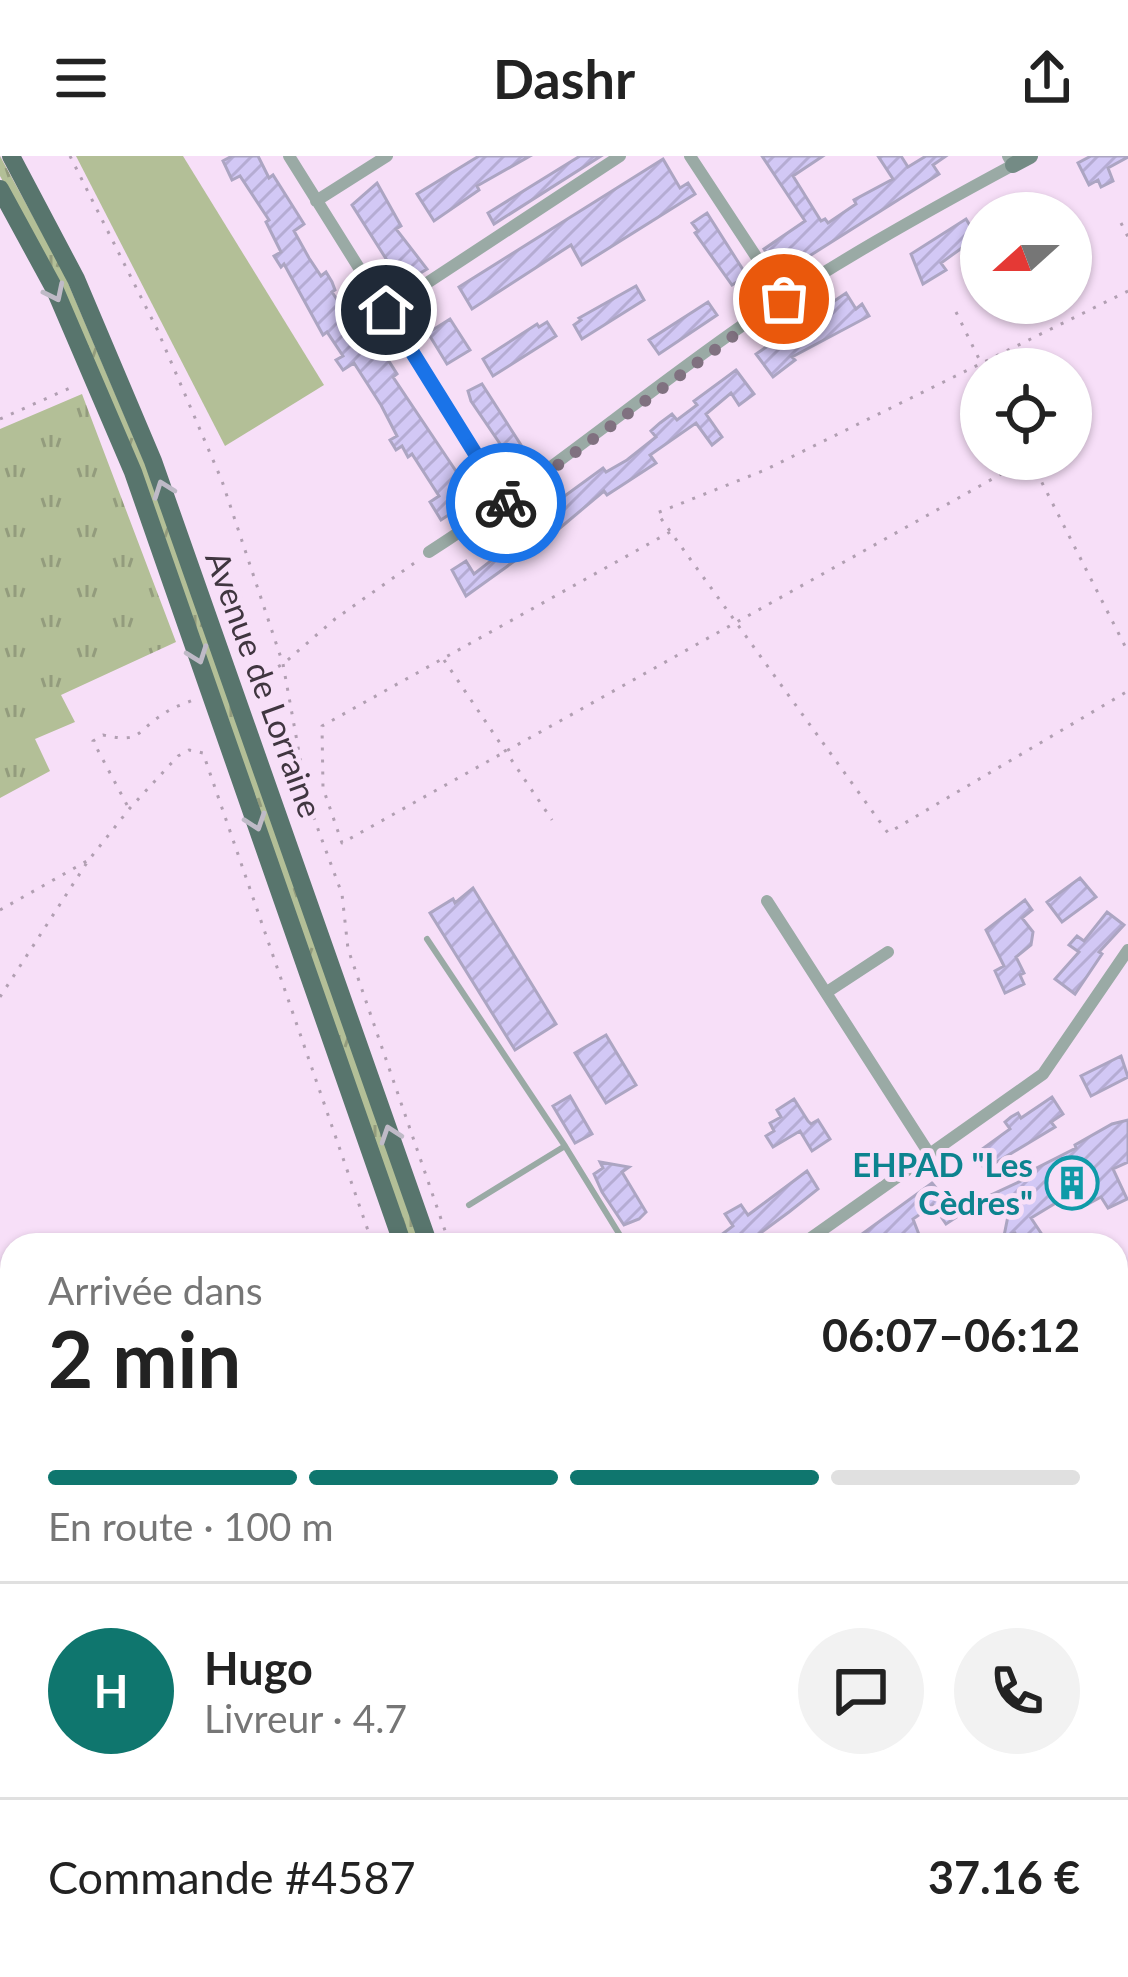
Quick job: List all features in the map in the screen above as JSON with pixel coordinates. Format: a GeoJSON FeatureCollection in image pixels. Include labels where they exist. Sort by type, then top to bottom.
{"type":"FeatureCollection","features":[{"type":"Feature","properties":{"kind":"main road","name":"Avenue de Lorraine"},"geometry":{"type":"LineString","coordinates":[[11,156],[76,279],[153,461],[425,1233]]}},
{"type":"Feature","properties":{"kind":"main road","name":"Avenue de Lorraine"},"geometry":{"type":"LineString","coordinates":[[0,190],[55,290],[133,472],[399,1233]]}},
{"type":"Feature","properties":{"kind":"street"},"geometry":{"type":"LineString","coordinates":[[289,156],[506,503]]}},
{"type":"Feature","properties":{"kind":"street"},"geometry":{"type":"LineString","coordinates":[[316,201],[387,156]]}},
{"type":"Feature","properties":{"kind":"street"},"geometry":{"type":"LineString","coordinates":[[386,310],[620,156]]}},
{"type":"Feature","properties":{"kind":"street"},"geometry":{"type":"LineString","coordinates":[[690,156],[784,299]]}},
{"type":"Feature","properties":{"kind":"street"},"geometry":{"type":"LineString","coordinates":[[429,552],[506,503],[784,299],[1017,159]]}},
{"type":"Feature","properties":{"kind":"street"},"geometry":{"type":"LineString","coordinates":[[767,901],[930,1155]]}},
{"type":"Feature","properties":{"kind":"street"},"geometry":{"type":"LineString","coordinates":[[818,1233],[1042,1074],[1128,950]]}},
{"type":"Feature","properties":{"kind":"street"},"geometry":{"type":"LineString","coordinates":[[826,992],[888,952]]}},
{"type":"Feature","properties":{"kind":"lane"},"geometry":{"type":"LineString","coordinates":[[427,939],[619,1233]]}},
{"type":"Feature","properties":{"kind":"lane"},"geometry":{"type":"LineString","coordinates":[[469,1205],[565,1146]]}},
{"type":"Feature","properties":{"kind":"path"},"geometry":{"type":"LineString","coordinates":[[70,156],[157,329],[222,481],[283,664],[308,802],[342,894],[348,949],[447,1233]]}},
{"type":"Feature","properties":{"kind":"path"},"geometry":{"type":"LineString","coordinates":[[1120,223],[1128,237]]}},
{"type":"Feature","properties":{"kind":"path"},"geometry":{"type":"LineString","coordinates":[[1018,348],[1128,291]]}},
{"type":"Feature","properties":{"kind":"path"},"geometry":{"type":"LineString","coordinates":[[956,312],[974,348]]}},
{"type":"Feature","properties":{"kind":"path"},"geometry":{"type":"LineString","coordinates":[[960,377],[765,470],[657,513],[888,833],[1128,691]]}},
{"type":"Feature","properties":{"kind":"path"},"geometry":{"type":"LineString","coordinates":[[0,418],[70,388]]}},
{"type":"Feature","properties":{"kind":"path"},"geometry":{"type":"LineString","coordinates":[[670,532],[322,726],[323,788],[342,843],[991,480]]}},
{"type":"Feature","properties":{"kind":"path"},"geometry":{"type":"LineString","coordinates":[[1040,480],[1128,652]]}},
{"type":"Feature","properties":{"kind":"path"},"geometry":{"type":"LineString","coordinates":[[257,678],[283,664],[335,619],[429,552]]}},
{"type":"Feature","properties":{"kind":"path"},"geometry":{"type":"LineString","coordinates":[[443,658],[552,820]]}},
{"type":"Feature","properties":{"kind":"path"},"geometry":{"type":"LineString","coordinates":[[130,808],[93,741],[103,735],[127,740],[138,737],[167,711],[193,700]]}},
{"type":"Feature","properties":{"kind":"path"},"geometry":{"type":"LineString","coordinates":[[0,997],[88,861],[130,808],[178,756],[189,750],[202,753],[369,1233]]}},
{"type":"Feature","properties":{"kind":"path"},"geometry":{"type":"LineString","coordinates":[[0,910],[88,861]]}},
{"type":"Feature","properties":{"kind":"green space"},"geometry":{"type":"Polygon","coordinates":[[[0,156],[63,271],[160,499],[416,1233],[406,1233],[53,273],[0,176],[0,156]]]}},
{"type":"Feature","properties":{"kind":"green space"},"geometry":{"type":"Polygon","coordinates":[[[76,156],[183,156],[324,385],[225,446],[76,156]]]}},
{"type":"Feature","properties":{"kind":"green space"},"geometry":{"type":"Polygon","coordinates":[[[82,394],[176,642],[61,695],[75,722],[35,739],[50,771],[0,798],[0,429],[82,394]]]}},
{"type":"Feature","properties":{"kind":"building"},"geometry":{"type":"Polygon","coordinates":[[[232,156],[258,156],[269,178],[273,175],[304,224],[294,231],[309,258],[321,276],[326,272],[332,292],[361,336],[369,330],[397,374],[393,377],[474,498],[441,520],[430,502],[439,496],[412,454],[408,457],[402,446],[396,450],[390,440],[397,436],[381,405],[354,363],[343,370],[336,360],[343,356],[327,332],[323,335],[284,264],[281,267],[274,256],[281,252],[269,220],[240,176],[232,180],[223,161],[232,156]]]}},
{"type":"Feature","properties":{"kind":"building"},"geometry":{"type":"Polygon","coordinates":[[[479,156],[530,156],[477,186],[479,190],[434,221],[417,194],[479,156]]]}},
{"type":"Feature","properties":{"kind":"building"},"geometry":{"type":"Polygon","coordinates":[[[580,156],[601,156],[494,224],[488,213],[580,156]]]}},
{"type":"Feature","properties":{"kind":"building"},"geometry":{"type":"Polygon","coordinates":[[[762,156],[823,156],[793,176],[821,221],[828,223],[856,204],[854,200],[893,179],[878,156],[901,156],[908,167],[926,156],[946,156],[933,165],[939,174],[803,260],[800,255],[778,270],[764,249],[805,221],[762,156]]]}},
{"type":"Feature","properties":{"kind":"building"},"geometry":{"type":"Polygon","coordinates":[[[1091,156],[1128,157],[1108,168],[1113,181],[1101,187],[1098,180],[1089,185],[1078,163],[1091,156]]]}},
{"type":"Feature","properties":{"kind":"building"},"geometry":{"type":"Polygon","coordinates":[[[663,159],[680,188],[688,183],[695,194],[582,265],[571,245],[472,309],[459,287],[663,159]]]}},
{"type":"Feature","properties":{"kind":"building"},"geometry":{"type":"Polygon","coordinates":[[[377,183],[401,226],[396,229],[427,269],[402,284],[352,205],[377,183]]]}},
{"type":"Feature","properties":{"kind":"building"},"geometry":{"type":"Polygon","coordinates":[[[707,213],[747,276],[732,285],[695,233],[692,223],[707,213]]]}},
{"type":"Feature","properties":{"kind":"building"},"geometry":{"type":"Polygon","coordinates":[[[960,223],[960,249],[941,263],[946,270],[923,284],[911,254],[960,223]]]}},
{"type":"Feature","properties":{"kind":"building"},"geometry":{"type":"Polygon","coordinates":[[[636,286],[644,300],[582,339],[574,325],[579,318],[636,286]]]}},
{"type":"Feature","properties":{"kind":"building"},"geometry":{"type":"Polygon","coordinates":[[[846,293],[856,309],[862,304],[869,316],[792,357],[795,360],[773,377],[756,354],[846,293]]]}},
{"type":"Feature","properties":{"kind":"building"},"geometry":{"type":"Polygon","coordinates":[[[708,302],[717,315],[659,354],[649,340],[708,302]]]}},
{"type":"Feature","properties":{"kind":"building"},"geometry":{"type":"Polygon","coordinates":[[[450,319],[470,350],[447,364],[428,333],[450,319]]]}},
{"type":"Feature","properties":{"kind":"building"},"geometry":{"type":"Polygon","coordinates":[[[547,322],[556,336],[493,376],[483,359],[547,322]]]}},
{"type":"Feature","properties":{"kind":"building"},"geometry":{"type":"Polygon","coordinates":[[[736,370],[754,394],[739,405],[731,393],[706,414],[722,437],[712,445],[696,423],[650,455],[656,463],[607,495],[604,491],[554,533],[540,514],[603,468],[606,472],[627,460],[656,437],[651,431],[660,423],[672,414],[677,420],[736,370]]]}},
{"type":"Feature","properties":{"kind":"building"},"geometry":{"type":"Polygon","coordinates":[[[482,384],[521,445],[507,454],[471,401],[468,391],[482,384]]]}},
{"type":"Feature","properties":{"kind":"building"},"geometry":{"type":"Polygon","coordinates":[[[501,538],[516,560],[466,596],[452,570],[466,561],[474,574],[492,560],[485,549],[501,538]]]}},
{"type":"Feature","properties":{"kind":"building"},"geometry":{"type":"Polygon","coordinates":[[[1080,878],[1096,897],[1062,922],[1047,902],[1080,878]]]}},
{"type":"Feature","properties":{"kind":"building"},"geometry":{"type":"Polygon","coordinates":[[[473,888],[556,1024],[515,1050],[430,913],[453,899],[455,903],[473,888]]]}},
{"type":"Feature","properties":{"kind":"building"},"geometry":{"type":"Polygon","coordinates":[[[1025,900],[1032,910],[1022,918],[1033,932],[1031,945],[1016,957],[1024,984],[1005,993],[995,971],[1004,966],[986,930],[1025,900]]]}},
{"type":"Feature","properties":{"kind":"building"},"geometry":{"type":"Polygon","coordinates":[[[1107,912],[1124,925],[1099,952],[1075,994],[1055,979],[1079,952],[1069,945],[1077,936],[1084,941],[1107,912]]]}},
{"type":"Feature","properties":{"kind":"building"},"geometry":{"type":"Polygon","coordinates":[[[606,1035],[636,1085],[606,1103],[575,1053],[606,1035]]]}},
{"type":"Feature","properties":{"kind":"building"},"geometry":{"type":"Polygon","coordinates":[[[1121,1056],[1128,1077],[1091,1096],[1081,1076],[1121,1056]]]}},
{"type":"Feature","properties":{"kind":"building"},"geometry":{"type":"Polygon","coordinates":[[[570,1096],[592,1134],[575,1143],[553,1106],[570,1096]]]}},
{"type":"Feature","properties":{"kind":"building"},"geometry":{"type":"Polygon","coordinates":[[[1052,1097],[1063,1114],[1051,1122],[1055,1127],[985,1169],[974,1155],[1010,1129],[1005,1122],[1011,1117],[1018,1113],[1021,1118],[1052,1097]]]}},
{"type":"Feature","properties":{"kind":"building"},"geometry":{"type":"Polygon","coordinates":[[[794,1099],[808,1121],[818,1120],[830,1139],[812,1151],[800,1131],[773,1147],[766,1136],[774,1131],[770,1123],[781,1117],[777,1110],[794,1099]]]}},
{"type":"Feature","properties":{"kind":"building","name":"EHPAD \"Les Cèdres\""},"geometry":{"type":"Polygon","coordinates":[[[1128,1120],[1128,1162],[1113,1169],[1127,1199],[1108,1208],[1101,1197],[1088,1204],[1081,1192],[1069,1195],[1031,1218],[1041,1233],[1005,1233],[1009,1211],[1001,1214],[991,1195],[1112,1124],[1128,1120]]]}},
{"type":"Feature","properties":{"kind":"building"},"geometry":{"type":"Polygon","coordinates":[[[600,1162],[629,1167],[622,1172],[646,1212],[639,1219],[624,1225],[594,1174],[603,1168],[600,1162]]]}},
{"type":"Feature","properties":{"kind":"building"},"geometry":{"type":"Polygon","coordinates":[[[807,1171],[818,1189],[760,1233],[724,1233],[733,1226],[725,1214],[741,1205],[748,1215],[807,1171]]]}},
{"type":"Feature","properties":{"kind":"building"},"geometry":{"type":"Polygon","coordinates":[[[932,1183],[951,1206],[957,1202],[964,1212],[946,1224],[933,1205],[913,1219],[918,1233],[863,1233],[932,1183]]]}},
{"type":"Feature","properties":{"kind":"way so far"},"geometry":{"type":"LineString","coordinates":[[506,503],[784,299]]}},
{"type":"Feature","properties":{"kind":"place","name":"EHPAD \"Les Cèdres\""},"geometry":{"type":"Point","coordinates":[1072,1183]}},
{"type":"Feature","properties":{"kind":"route"},"geometry":{"type":"LineString","coordinates":[[386,310],[506,503]]}}]}
